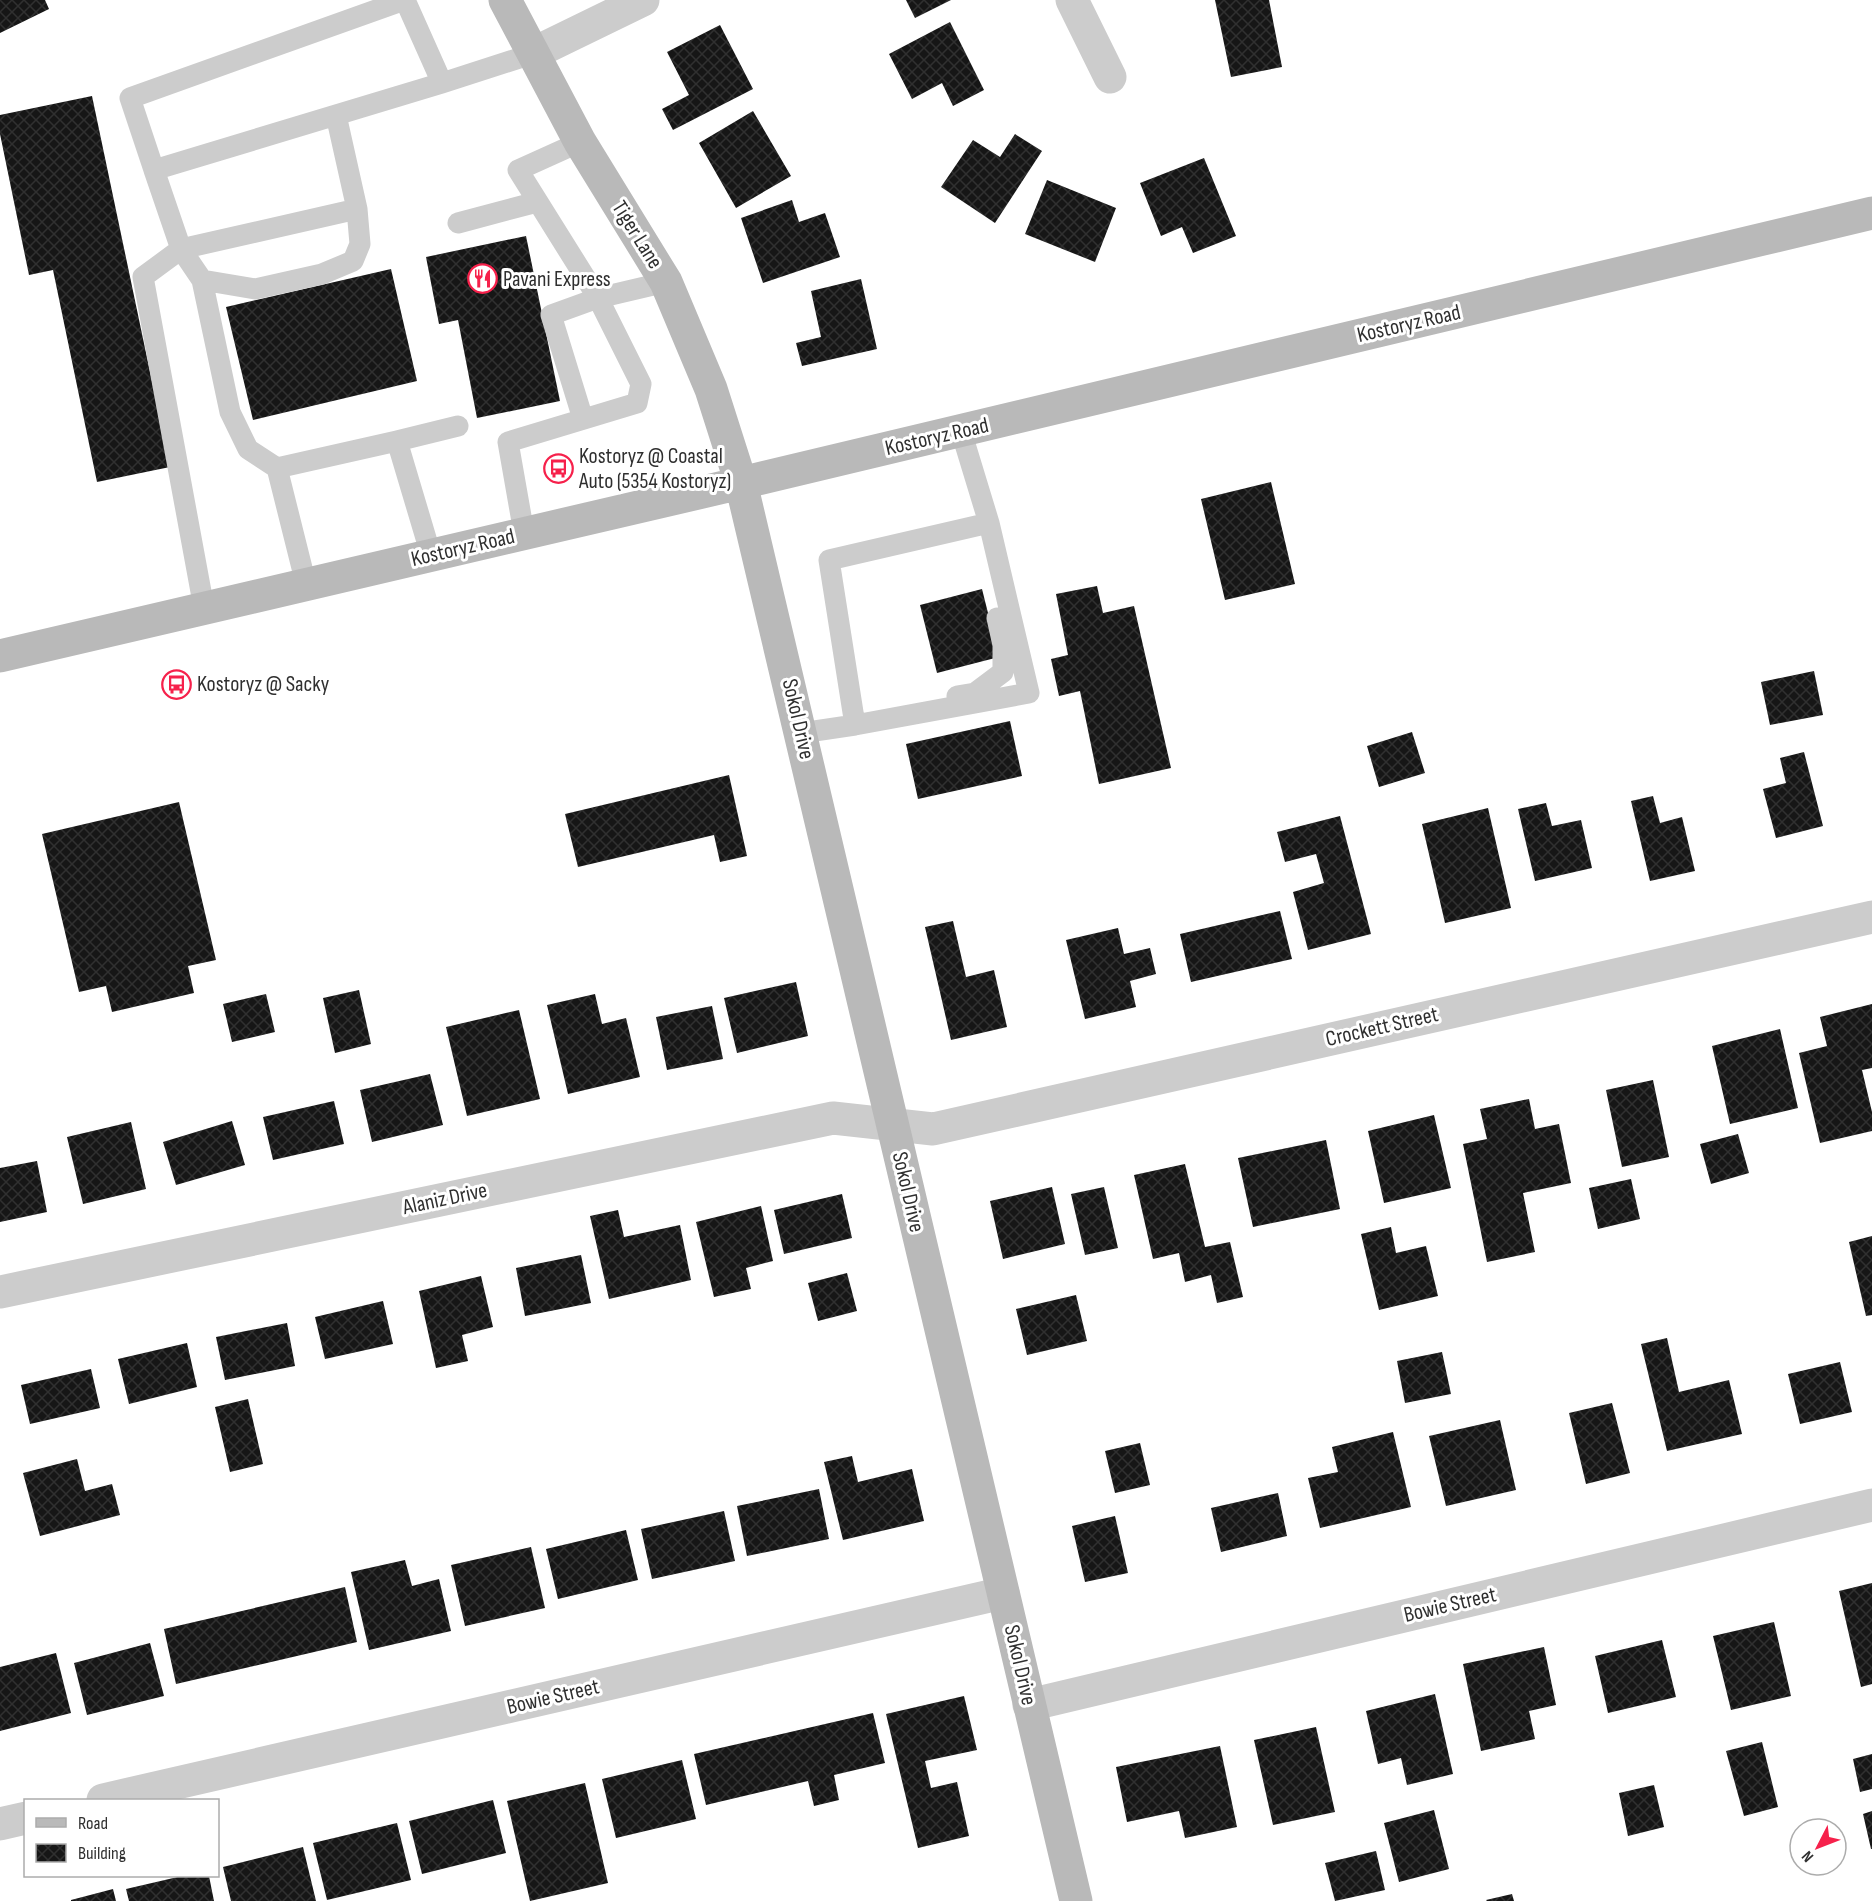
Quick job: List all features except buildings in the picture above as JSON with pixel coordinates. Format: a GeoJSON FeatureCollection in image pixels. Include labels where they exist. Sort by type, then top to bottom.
{"type":"FeatureCollection","features":[{"type":"Feature","properties":{"kind":"street","name":"Tiger Lane"},"geometry":{"type":"LineString","coordinates":[[505,0],[580,142],[666,282],[711,389],[741,483]]}},
{"type":"Feature","properties":{"kind":"street"},"geometry":{"type":"LineString","coordinates":[[532,54],[643,0]]}},
{"type":"Feature","properties":{"kind":"street"},"geometry":{"type":"LineString","coordinates":[[1072,0],[1110,76]]}},
{"type":"Feature","properties":{"kind":"street","name":"Kostoryz Road"},"geometry":{"type":"LineString","coordinates":[[0,656],[961,431],[1872,213]]}},
{"type":"Feature","properties":{"kind":"street","name":"Sokol Drive"},"geometry":{"type":"LineString","coordinates":[[741,483],[1076,1901]]}},
{"type":"Feature","properties":{"kind":"street","name":"Crockett Street"},"geometry":{"type":"LineString","coordinates":[[892,1125],[933,1129],[1872,917]]}},
{"type":"Feature","properties":{"kind":"street","name":"Alaniz Drive"},"geometry":{"type":"LineString","coordinates":[[0,1292],[833,1118],[892,1125]]}},
{"type":"Feature","properties":{"kind":"street","name":"Bowie Street"},"geometry":{"type":"LineString","coordinates":[[1029,1705],[1872,1505]]}},
{"type":"Feature","properties":{"kind":"street","name":"Bowie Street"},"geometry":{"type":"LineString","coordinates":[[107,1799],[1003,1593]]}},
{"type":"Feature","properties":{"kind":"street"},"geometry":{"type":"LineString","coordinates":[[0,1824],[24,1818]]}},
{"type":"Feature","properties":{"kind":"lane"},"geometry":{"type":"LineString","coordinates":[[306,584],[277,468],[248,449],[230,412],[202,280],[181,249],[130,98],[405,0],[442,83]]}},
{"type":"Feature","properties":{"kind":"lane"},"geometry":{"type":"LineString","coordinates":[[154,170],[532,54]]}},
{"type":"Feature","properties":{"kind":"lane"},"geometry":{"type":"LineString","coordinates":[[202,280],[255,289],[322,274],[353,261],[360,244],[357,209],[336,115]]}},
{"type":"Feature","properties":{"kind":"lane"},"geometry":{"type":"LineString","coordinates":[[524,533],[508,441],[637,404],[641,384],[615,347],[598,298],[518,170],[580,142]]}},
{"type":"Feature","properties":{"kind":"lane"},"geometry":{"type":"LineString","coordinates":[[458,223],[537,202]]}},
{"type":"Feature","properties":{"kind":"lane"},"geometry":{"type":"LineString","coordinates":[[204,608],[143,277],[181,249],[357,209]]}},
{"type":"Feature","properties":{"kind":"lane"},"geometry":{"type":"LineString","coordinates":[[583,419],[575,368],[550,315],[598,298],[666,282]]}},
{"type":"Feature","properties":{"kind":"lane"},"geometry":{"type":"LineString","coordinates":[[277,468],[458,426]]}},
{"type":"Feature","properties":{"kind":"lane"},"geometry":{"type":"LineString","coordinates":[[801,733],[887,720],[1029,693],[988,523],[961,431]]}},
{"type":"Feature","properties":{"kind":"lane"},"geometry":{"type":"LineString","coordinates":[[397,441],[431,555]]}},
{"type":"Feature","properties":{"kind":"lane"},"geometry":{"type":"LineString","coordinates":[[855,725],[829,560],[988,523]]}},
{"type":"Feature","properties":{"kind":"lane"},"geometry":{"type":"LineString","coordinates":[[887,720],[897,705],[975,693],[1003,672],[1003,645],[988,583],[998,564]]}},
{"type":"Feature","properties":{"kind":"place","name":"Pavani Express"},"geometry":{"type":"Point","coordinates":[482,279]}},
{"type":"Feature","properties":{"kind":"place","name":"Kostoryz @ Coastal Auto (5354 Kostoryz)"},"geometry":{"type":"Point","coordinates":[558,469]}},
{"type":"Feature","properties":{"kind":"place","name":"Kostoryz @ Sacky"},"geometry":{"type":"Point","coordinates":[176,684]}}]}
